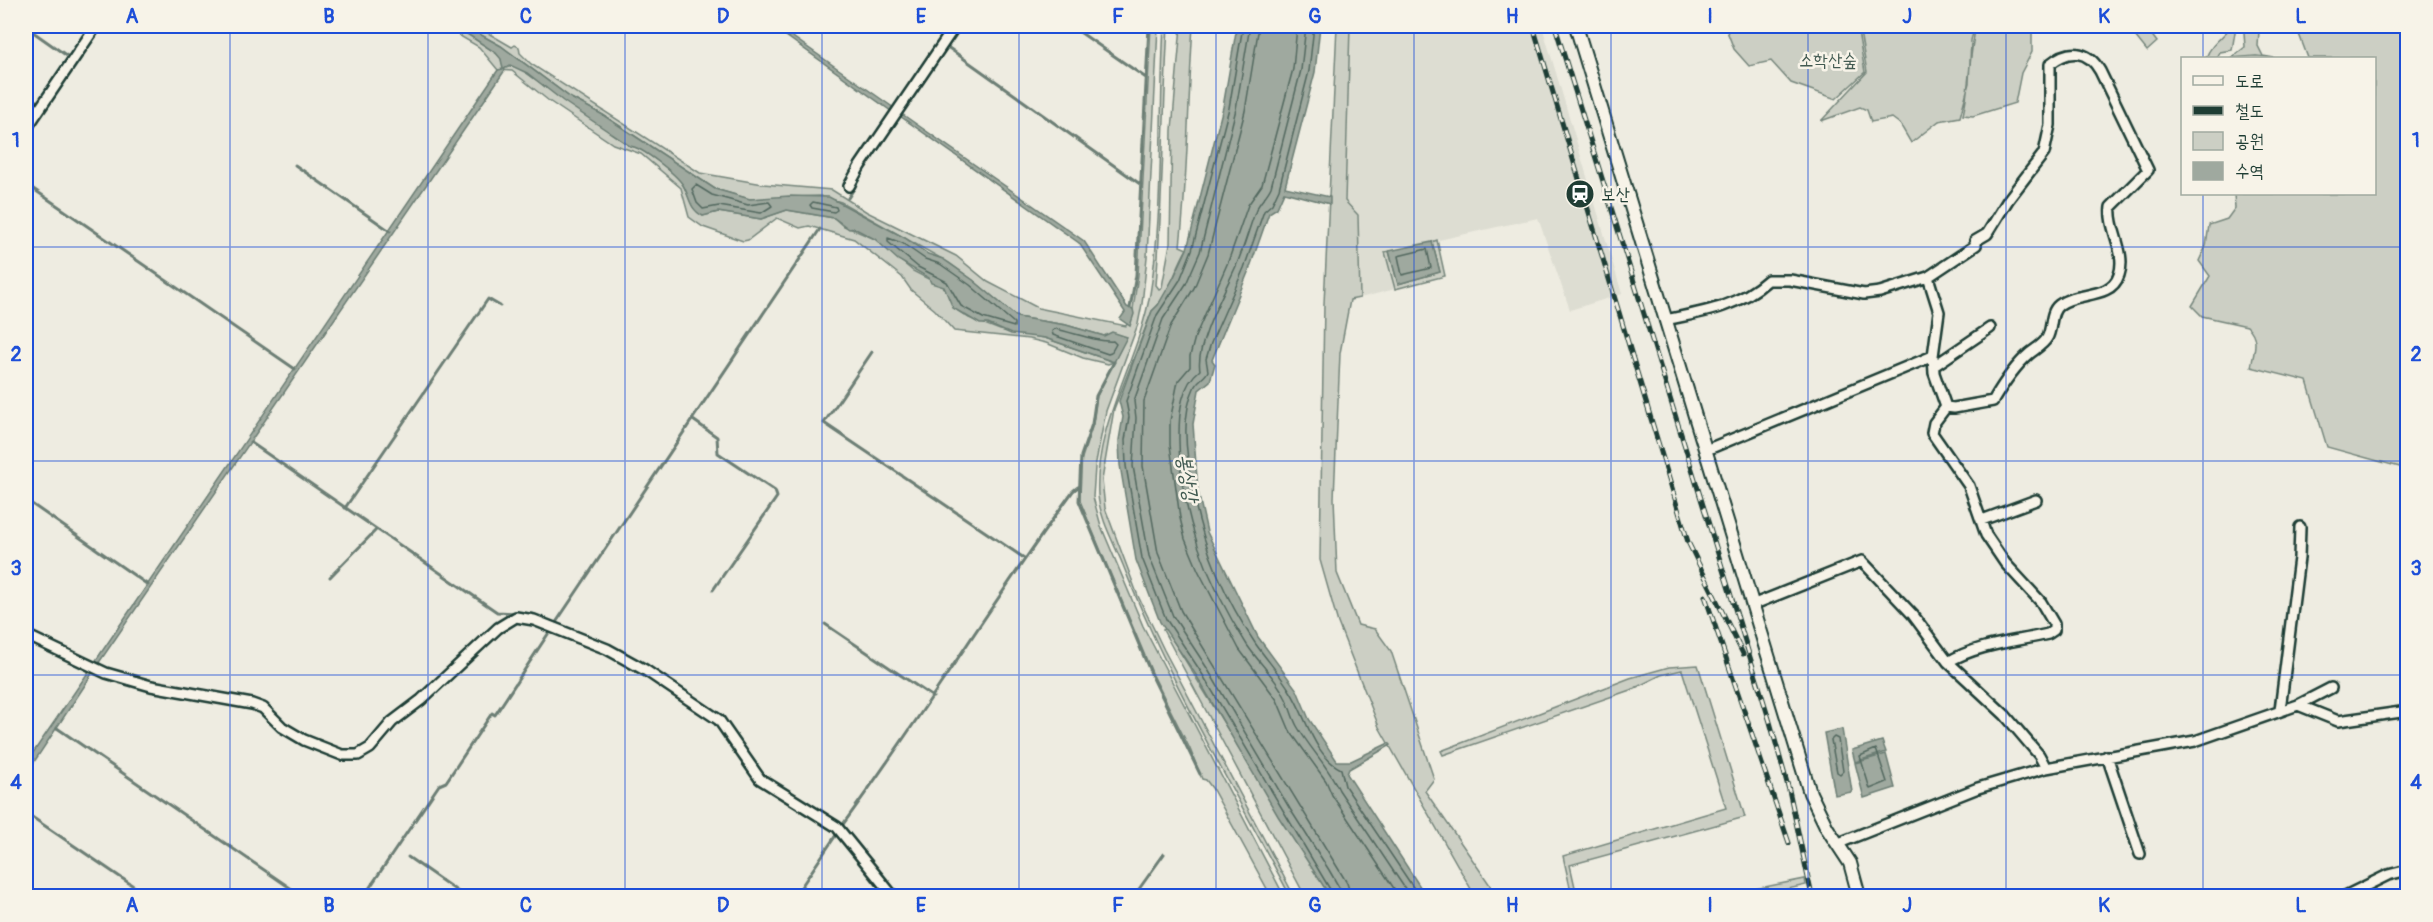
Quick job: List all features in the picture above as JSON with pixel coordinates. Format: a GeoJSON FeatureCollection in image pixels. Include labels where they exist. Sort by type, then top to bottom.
{"type":"FeatureCollection","features":[{"type":"Feature","properties":{"kind":"main road"},"geometry":{"type":"LineString","coordinates":[[1576,26],[1810,793],[1827,828],[1850,863],[1858,890]]}},
{"type":"Feature","properties":{"kind":"street"},"geometry":{"type":"LineString","coordinates":[[26,129],[96,26]]}},
{"type":"Feature","properties":{"kind":"street"},"geometry":{"type":"LineString","coordinates":[[849,186],[860,166],[955,26]]}},
{"type":"Feature","properties":{"kind":"street"},"geometry":{"type":"LineString","coordinates":[[1665,320],[1737,302],[1752,295],[1768,280],[1790,280],[1864,294],[1880,292],[1928,277],[1987,234],[2008,200],[2044,153],[2050,125],[2050,64],[2067,54],[2086,55],[2094,60],[2131,130],[2148,170],[2111,207],[2110,215],[2119,243],[2119,275],[2114,284],[2104,291],[2068,299],[2058,305],[2052,315],[2046,339],[2008,377],[1993,401],[1954,408],[1946,407]]}},
{"type":"Feature","properties":{"kind":"street"},"geometry":{"type":"LineString","coordinates":[[1928,277],[1939,312],[1933,361],[1946,407]]}},
{"type":"Feature","properties":{"kind":"street"},"geometry":{"type":"LineString","coordinates":[[1706,450],[1933,361],[1990,328]]}},
{"type":"Feature","properties":{"kind":"street"},"geometry":{"type":"LineString","coordinates":[[1946,407],[1934,423],[1932,434],[1965,478],[1986,535],[1994,548],[2041,602],[2054,624],[2054,630],[1964,653],[1948,662]]}},
{"type":"Feature","properties":{"kind":"street"},"geometry":{"type":"LineString","coordinates":[[1982,520],[2036,500]]}},
{"type":"Feature","properties":{"kind":"street"},"geometry":{"type":"LineString","coordinates":[[2280,710],[2301,527]]}},
{"type":"Feature","properties":{"kind":"street"},"geometry":{"type":"LineString","coordinates":[[1752,605],[1862,561],[1913,615],[1948,662],[2005,716],[2039,755],[2046,768]]}},
{"type":"Feature","properties":{"kind":"street"},"geometry":{"type":"LineString","coordinates":[[26,635],[106,673],[151,686],[252,704],[263,708],[282,727],[298,737],[342,755],[351,756],[370,748],[392,722],[430,693],[498,628],[516,617],[534,620],[607,649],[645,670],[719,720],[760,779],[837,827],[893,897]]}},
{"type":"Feature","properties":{"kind":"street"},"geometry":{"type":"LineString","coordinates":[[1839,843],[1890,820],[1978,788],[2046,768],[2195,741],[2298,705],[2331,688]]}},
{"type":"Feature","properties":{"kind":"street"},"geometry":{"type":"LineString","coordinates":[[2298,705],[2338,722],[2408,711]]}},
{"type":"Feature","properties":{"kind":"street"},"geometry":{"type":"LineString","coordinates":[[2107,756],[2140,854]]}},
{"type":"Feature","properties":{"kind":"street"},"geometry":{"type":"LineString","coordinates":[[2345,897],[2388,875],[2408,870]]}},
{"type":"Feature","properties":{"kind":"shaded area"},"geometry":{"type":"Polygon","coordinates":[[[1350,26],[1542,26],[1622,294],[1570,310],[1538,218],[1385,252],[1395,289],[1360,298],[1358,215],[1345,201],[1350,26]]]}},
{"type":"Feature","properties":{"kind":"green space"},"geometry":{"type":"Polygon","coordinates":[[[443,26],[455,26],[496,53],[501,58],[503,69],[515,65],[630,146],[658,162],[679,180],[693,206],[703,216],[718,212],[761,219],[787,210],[834,218],[842,225],[875,239],[913,271],[944,287],[958,311],[969,318],[1000,330],[1045,338],[1114,362],[1108,364],[1083,358],[1046,343],[1029,339],[954,331],[935,310],[911,290],[902,277],[854,239],[809,226],[800,228],[777,218],[748,240],[743,241],[703,227],[689,217],[681,188],[641,154],[613,144],[549,101],[512,71],[498,70],[479,47],[443,26]]]}},
{"type":"Feature","properties":{"kind":"green space"},"geometry":{"type":"Polygon","coordinates":[[[465,26],[476,26],[512,47],[515,45],[519,47],[520,53],[531,64],[700,173],[763,184],[832,190],[867,212],[956,256],[988,282],[1038,308],[1126,326],[1133,309],[1138,275],[1151,26],[1158,26],[1147,257],[1142,304],[1138,324],[1106,411],[1095,467],[1093,497],[1101,526],[1143,626],[1284,896],[1271,896],[1212,788],[1206,780],[1202,779],[1190,749],[1153,675],[1080,501],[1080,464],[1093,424],[1097,396],[1126,337],[1104,336],[1066,325],[1017,317],[949,263],[841,202],[820,196],[749,199],[715,189],[603,115],[571,98],[501,46],[465,26]]]}},
{"type":"Feature","properties":{"kind":"green space"},"geometry":{"type":"Polygon","coordinates":[[[1164,26],[1168,26],[1156,285],[1159,289],[1162,287],[1170,244],[1172,130],[1181,26],[1193,26],[1180,246],[1187,249],[1168,290],[1152,311],[1114,409],[1102,480],[1105,508],[1138,596],[1164,650],[1294,896],[1290,896],[1160,650],[1108,531],[1099,504],[1099,469],[1103,443],[1150,294],[1159,195],[1164,26]]]}},
{"type":"Feature","properties":{"kind":"green space"},"geometry":{"type":"Polygon","coordinates":[[[1337,26],[1350,26],[1345,201],[1358,215],[1360,298],[1350,300],[1340,353],[1334,498],[1337,573],[1358,625],[1375,629],[1391,651],[1434,779],[1425,791],[1490,885],[1492,896],[1475,896],[1379,727],[1338,623],[1320,560],[1324,304],[1337,26]]]}},
{"type":"Feature","properties":{"kind":"green space","name":"소학산숲"},"geometry":{"type":"Polygon","coordinates":[[[1725,26],[1857,26],[1865,72],[1836,99],[1791,83],[1771,61],[1749,66],[1734,49],[1725,26]]]}},
{"type":"Feature","properties":{"kind":"green space"},"geometry":{"type":"Polygon","coordinates":[[[1859,26],[1975,26],[1971,40],[1969,83],[1960,117],[1939,121],[1911,143],[1900,124],[1892,118],[1871,122],[1867,110],[1860,107],[1821,121],[1867,72],[1859,26]]]}},
{"type":"Feature","properties":{"kind":"green space"},"geometry":{"type":"Polygon","coordinates":[[[1976,26],[2032,26],[2032,52],[2021,73],[2015,103],[1973,116],[1963,115],[1976,26]]]}},
{"type":"Feature","properties":{"kind":"green space"},"geometry":{"type":"Polygon","coordinates":[[[2127,26],[2145,26],[2157,42],[2147,51],[2127,26]]]}},
{"type":"Feature","properties":{"kind":"green space"},"geometry":{"type":"Polygon","coordinates":[[[2231,26],[2236,26],[2232,50],[2220,52],[2218,57],[2206,57],[2211,48],[2231,26]]]}},
{"type":"Feature","properties":{"kind":"green space"},"geometry":{"type":"Polygon","coordinates":[[[2250,26],[2259,31],[2258,46],[2263,56],[2268,57],[2232,57],[2245,47],[2244,32],[2250,26]]]}},
{"type":"Feature","properties":{"kind":"green space"},"geometry":{"type":"Polygon","coordinates":[[[2296,26],[2407,26],[2407,469],[2327,447],[2307,381],[2251,367],[2255,340],[2247,326],[2202,316],[2192,306],[2210,276],[2199,261],[2206,246],[2209,225],[2227,219],[2235,208],[2234,195],[2376,195],[2376,57],[2308,57],[2296,26]]]}},
{"type":"Feature","properties":{"kind":"green space"},"geometry":{"type":"Polygon","coordinates":[[[1437,240],[1445,276],[1395,289],[1385,252],[1389,251],[1398,284],[1440,272],[1432,242],[1437,240]]]}},
{"type":"Feature","properties":{"kind":"green space"},"geometry":{"type":"Polygon","coordinates":[[[1166,629],[1330,896],[1305,896],[1163,630],[1166,629]]]}},
{"type":"Feature","properties":{"kind":"green space"},"geometry":{"type":"Polygon","coordinates":[[[1698,665],[1745,817],[1570,865],[1577,896],[1572,896],[1563,856],[1726,808],[1682,670],[1661,675],[1633,689],[1443,755],[1441,751],[1630,678],[1669,667],[1698,665]]]}},
{"type":"Feature","properties":{"kind":"green space"},"geometry":{"type":"Polygon","coordinates":[[[1805,879],[1806,885],[1756,896],[1720,896],[1805,879]]]}},
{"type":"Feature","properties":{"kind":"water"},"geometry":{"type":"Polygon","coordinates":[[[455,26],[465,26],[501,46],[571,98],[603,115],[715,189],[750,199],[789,196],[829,197],[905,238],[928,254],[943,259],[973,280],[1017,317],[1066,325],[1104,336],[1112,332],[1127,337],[1114,362],[1045,338],[1011,334],[988,324],[980,324],[953,308],[944,287],[931,283],[929,278],[898,260],[875,239],[854,228],[849,229],[834,218],[787,210],[761,219],[718,212],[703,216],[692,206],[679,180],[658,162],[563,101],[527,73],[510,65],[504,69],[96,667],[92,666],[498,70],[503,69],[501,59],[496,53],[455,26]]]}},
{"type":"Feature","properties":{"kind":"water"},"geometry":{"type":"Polygon","coordinates":[[[772,26],[777,26],[894,108],[891,111],[772,26]]]}},
{"type":"Feature","properties":{"kind":"water","name":"봉상강"},"geometry":{"type":"Polygon","coordinates":[[[1237,26],[1320,26],[1315,72],[1285,187],[1330,197],[1330,204],[1284,192],[1277,208],[1269,213],[1249,270],[1212,360],[1215,364],[1210,381],[1199,390],[1193,424],[1198,492],[1207,532],[1258,637],[1297,690],[1309,719],[1337,761],[1351,761],[1389,743],[1391,745],[1349,769],[1347,774],[1426,896],[1330,896],[1278,816],[1196,675],[1160,622],[1136,560],[1120,465],[1119,440],[1123,417],[1119,401],[1152,311],[1174,277],[1187,249],[1223,107],[1237,26]]]}},
{"type":"Feature","properties":{"kind":"water"},"geometry":{"type":"Polygon","coordinates":[[[899,112],[1084,241],[1127,307],[1133,309],[1134,314],[1130,326],[1120,319],[1125,312],[1079,243],[897,114],[899,112]]]}},
{"type":"Feature","properties":{"kind":"water"},"geometry":{"type":"Polygon","coordinates":[[[1432,242],[1440,272],[1398,284],[1389,251],[1432,242]]]}},
{"type":"Feature","properties":{"kind":"water"},"geometry":{"type":"Polygon","coordinates":[[[89,671],[92,673],[89,679],[26,774],[26,763],[89,671]]]}},
{"type":"Feature","properties":{"kind":"water"},"geometry":{"type":"Polygon","coordinates":[[[1842,729],[1852,792],[1835,795],[1824,733],[1842,729]]]}},
{"type":"Feature","properties":{"kind":"water"},"geometry":{"type":"Polygon","coordinates":[[[1882,741],[1886,752],[1855,762],[1852,750],[1882,741]]]}},
{"type":"Feature","properties":{"kind":"water"},"geometry":{"type":"Polygon","coordinates":[[[1886,754],[1895,788],[1864,798],[1855,763],[1886,754]]]}},
{"type":"Feature","properties":{"kind":"waterway"},"geometry":{"type":"LineString","coordinates":[[1071,26],[1146,78]]}},
{"type":"Feature","properties":{"kind":"waterway"},"geometry":{"type":"LineString","coordinates":[[1130,308],[1136,275],[1149,26]]}},
{"type":"Feature","properties":{"kind":"waterway"},"geometry":{"type":"LineString","coordinates":[[26,27],[70,58]]}},
{"type":"Feature","properties":{"kind":"waterway"},"geometry":{"type":"LineString","coordinates":[[946,46],[1140,184]]}},
{"type":"Feature","properties":{"kind":"waterway"},"geometry":{"type":"LineString","coordinates":[[295,165],[390,231]]}},
{"type":"Feature","properties":{"kind":"waterway"},"geometry":{"type":"LineString","coordinates":[[848,198],[855,187],[856,179]]}},
{"type":"Feature","properties":{"kind":"waterway"},"geometry":{"type":"LineString","coordinates":[[26,184],[295,369]]}},
{"type":"Feature","properties":{"kind":"waterway"},"geometry":{"type":"LineString","coordinates":[[555,624],[820,229]]}},
{"type":"Feature","properties":{"kind":"waterway"},"geometry":{"type":"LineString","coordinates":[[345,508],[488,299],[500,306]]}},
{"type":"Feature","properties":{"kind":"waterway"},"geometry":{"type":"LineString","coordinates":[[872,352],[824,423],[1024,558]]}},
{"type":"Feature","properties":{"kind":"waterway"},"geometry":{"type":"LineString","coordinates":[[1114,362],[1096,396],[1092,424],[1081,456],[1079,501],[1152,676],[1200,774]]}},
{"type":"Feature","properties":{"kind":"waterway"},"geometry":{"type":"LineString","coordinates":[[693,420],[717,437],[718,453],[775,491],[777,497],[713,590]]}},
{"type":"Feature","properties":{"kind":"waterway"},"geometry":{"type":"LineString","coordinates":[[250,442],[497,612],[519,613]]}},
{"type":"Feature","properties":{"kind":"waterway"},"geometry":{"type":"LineString","coordinates":[[841,827],[1043,533],[1078,487]]}},
{"type":"Feature","properties":{"kind":"waterway"},"geometry":{"type":"LineString","coordinates":[[26,500],[148,585]]}},
{"type":"Feature","properties":{"kind":"waterway"},"geometry":{"type":"LineString","coordinates":[[330,577],[376,530]]}},
{"type":"Feature","properties":{"kind":"waterway"},"geometry":{"type":"LineString","coordinates":[[825,624],[933,697]]}},
{"type":"Feature","properties":{"kind":"waterway"},"geometry":{"type":"LineString","coordinates":[[364,896],[439,785],[446,782],[492,713],[495,715],[550,631]]}},
{"type":"Feature","properties":{"kind":"waterway"},"geometry":{"type":"LineString","coordinates":[[57,728],[302,896]]}},
{"type":"Feature","properties":{"kind":"waterway"},"geometry":{"type":"LineString","coordinates":[[26,813],[148,896]]}},
{"type":"Feature","properties":{"kind":"waterway"},"geometry":{"type":"LineString","coordinates":[[795,896],[836,835]]}},
{"type":"Feature","properties":{"kind":"waterway"},"geometry":{"type":"LineString","coordinates":[[1134,896],[1164,854]]}},
{"type":"Feature","properties":{"kind":"waterway"},"geometry":{"type":"LineString","coordinates":[[408,857],[464,896]]}},
{"type":"Feature","properties":{"kind":"railway"},"geometry":{"type":"LineString","coordinates":[[1533,26],[1688,542],[1743,654]]}},
{"type":"Feature","properties":{"kind":"railway"},"geometry":{"type":"LineString","coordinates":[[1555,26],[1770,722],[1789,790],[1812,896]]}},
{"type":"Feature","properties":{"kind":"railway"},"geometry":{"type":"LineString","coordinates":[[1705,596],[1789,843]]}},
{"type":"Feature","properties":{"kind":"place","name":"보산"},"geometry":{"type":"Point","coordinates":[1580,194]}}]}
